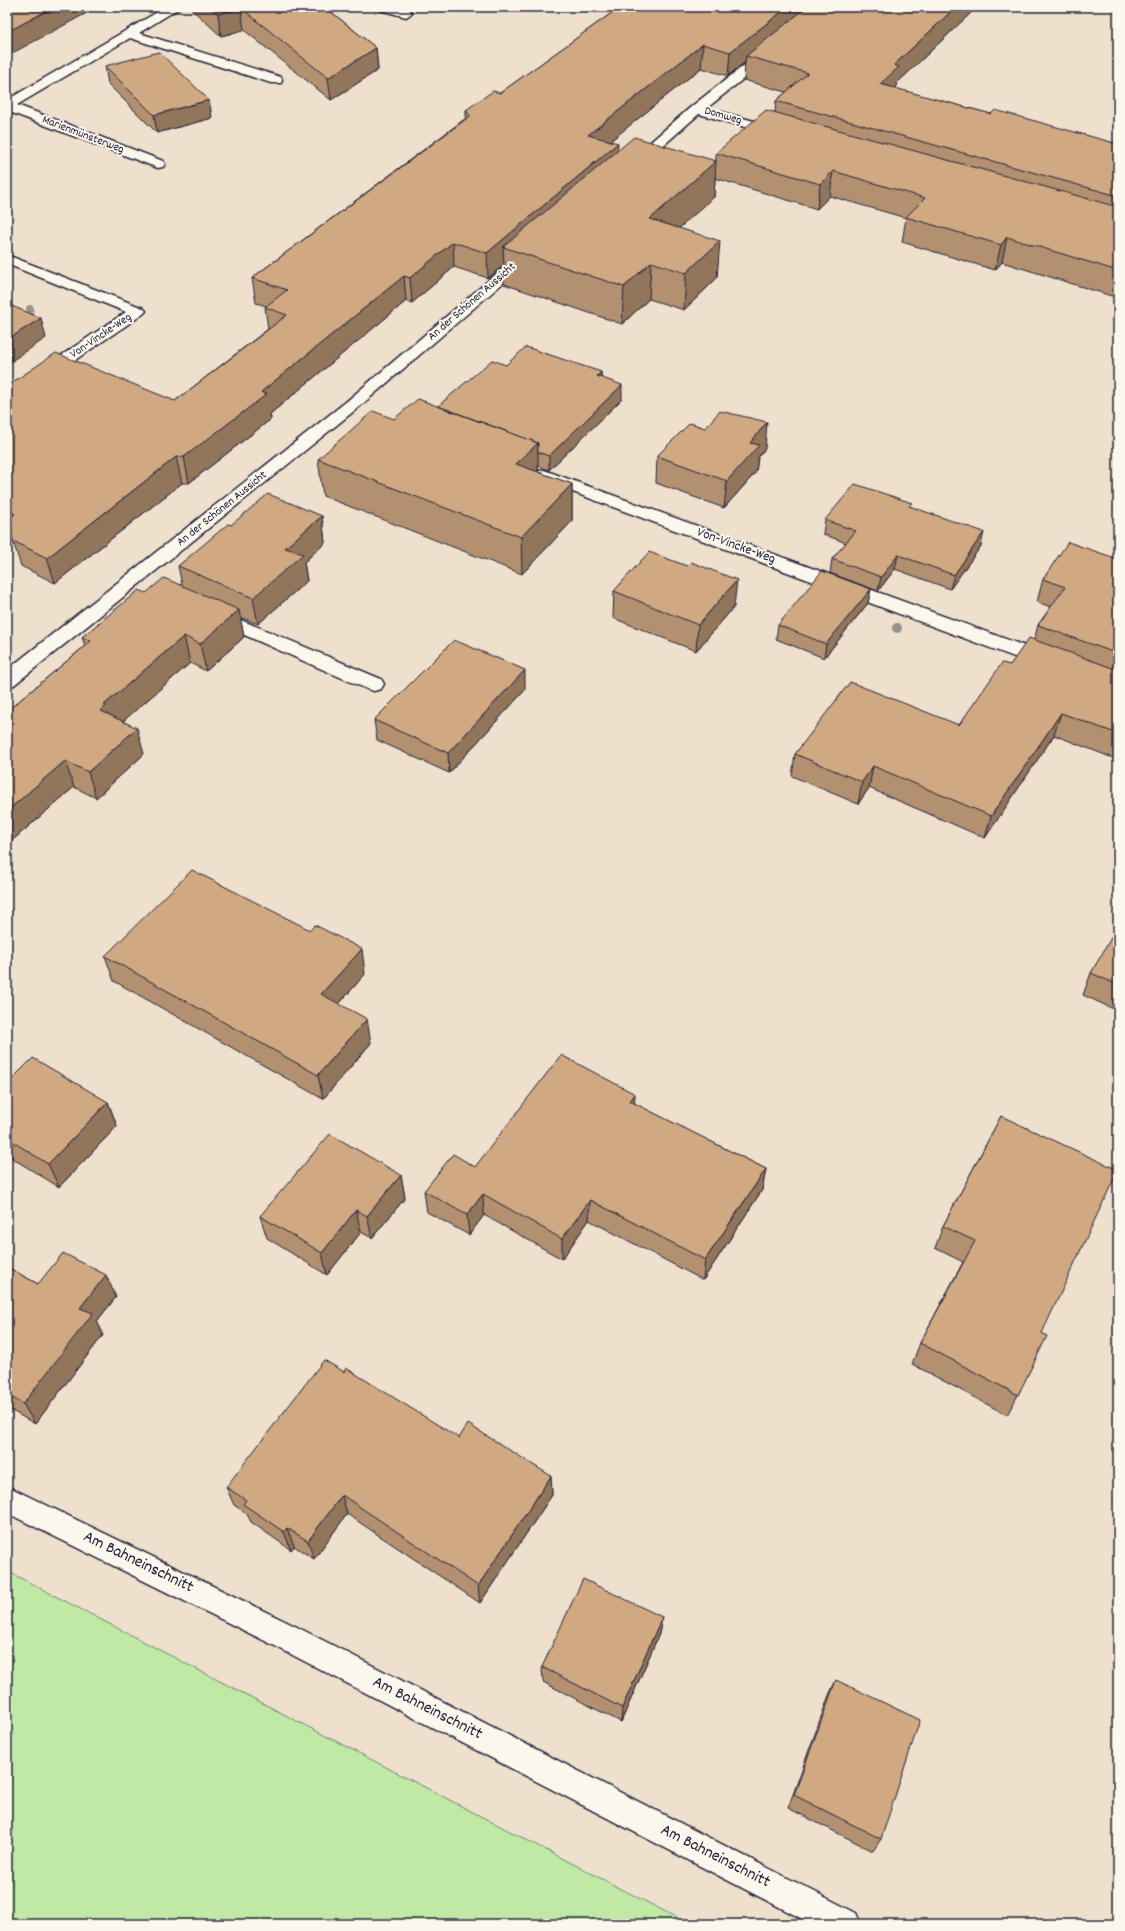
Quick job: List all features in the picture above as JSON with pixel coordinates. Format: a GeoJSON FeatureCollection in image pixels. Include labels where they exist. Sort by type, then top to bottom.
{"type":"FeatureCollection","features":[{"type":"Feature","properties":{"kind":"street"},"geometry":{"type":"LineString","coordinates":[[148,7],[171,9]]}},
{"type":"Feature","properties":{"kind":"street"},"geometry":{"type":"LineString","coordinates":[[384,7],[406,13]]}},
{"type":"Feature","properties":{"kind":"street","name":"Marienmünsterweg"},"geometry":{"type":"LineString","coordinates":[[7,106],[171,9]]}},
{"type":"Feature","properties":{"kind":"street"},"geometry":{"type":"LineString","coordinates":[[129,34],[276,80]]}},
{"type":"Feature","properties":{"kind":"street"},"geometry":{"type":"LineString","coordinates":[[622,174],[697,109],[780,44]]}},
{"type":"Feature","properties":{"kind":"street","name":"Marienmünsterweg"},"geometry":{"type":"LineString","coordinates":[[7,106],[158,164]]}},
{"type":"Feature","properties":{"kind":"street","name":"Domweg"},"geometry":{"type":"LineString","coordinates":[[697,109],[789,135]]}},
{"type":"Feature","properties":{"kind":"street","name":"An der Schönen Aussicht"},"geometry":{"type":"LineString","coordinates":[[7,680],[141,583],[361,407],[540,244]]}},
{"type":"Feature","properties":{"kind":"street","name":"Von-Vincke-Weg"},"geometry":{"type":"LineString","coordinates":[[7,259],[138,311],[7,399]]}},
{"type":"Feature","properties":{"kind":"street","name":"Von-Vincke-Weg"},"geometry":{"type":"LineString","coordinates":[[526,468],[1066,669]]}},
{"type":"Feature","properties":{"kind":"street"},"geometry":{"type":"LineString","coordinates":[[199,608],[374,684]]}},
{"type":"Feature","properties":{"kind":"street","name":"Am Bahneinschnitt"},"geometry":{"type":"LineString","coordinates":[[7,1499],[292,1639],[845,1924]]}},
{"type":"Feature","properties":{"kind":"green space"},"geometry":{"type":"Polygon","coordinates":[[[7,1571],[689,1924],[7,1924],[7,1571]]]}},
{"type":"Feature","properties":{"kind":"building"},"geometry":{"type":"Polygon","coordinates":[[[7,7],[54,7],[7,32],[7,7]]]}},
{"type":"Feature","properties":{"kind":"building"},"geometry":{"type":"Polygon","coordinates":[[[209,7],[325,7],[376,48],[328,78],[241,8],[218,14],[209,7]]]}},
{"type":"Feature","properties":{"kind":"building"},"geometry":{"type":"Polygon","coordinates":[[[620,7],[788,7],[730,52],[703,44],[588,135],[618,143],[487,253],[453,242],[410,278],[404,276],[261,392],[267,394],[184,457],[176,457],[47,558],[13,541],[10,518],[15,514],[10,510],[7,510],[7,386],[56,353],[175,401],[287,315],[265,307],[287,290],[252,278],[470,116],[466,110],[493,91],[500,93],[620,7]]]}},
{"type":"Feature","properties":{"kind":"building"},"geometry":{"type":"Polygon","coordinates":[[[807,7],[956,7],[894,65],[899,67],[880,84],[991,114],[995,110],[1118,144],[1118,196],[776,101],[808,73],[746,56],[807,7]]]}},
{"type":"Feature","properties":{"kind":"building"},"geometry":{"type":"Polygon","coordinates":[[[159,52],[209,100],[154,115],[105,66],[159,52]]]}},
{"type":"Feature","properties":{"kind":"building"},"geometry":{"type":"Polygon","coordinates":[[[766,110],[1118,207],[1118,271],[1007,237],[1001,245],[906,217],[925,198],[833,171],[820,184],[716,153],[766,110]]]}},
{"type":"Feature","properties":{"kind":"building"},"geometry":{"type":"Polygon","coordinates":[[[634,137],[716,161],[650,219],[720,241],[686,273],[651,262],[624,287],[503,247],[634,137]]]}},
{"type":"Feature","properties":{"kind":"building"},"geometry":{"type":"Polygon","coordinates":[[[7,304],[41,318],[7,340],[7,304]]]}},
{"type":"Feature","properties":{"kind":"building"},"geometry":{"type":"Polygon","coordinates":[[[526,347],[601,372],[597,376],[622,385],[549,456],[538,452],[538,443],[438,406],[492,360],[506,365],[526,347]]]}},
{"type":"Feature","properties":{"kind":"building"},"geometry":{"type":"Polygon","coordinates":[[[418,399],[538,443],[516,464],[572,484],[521,537],[318,459],[373,411],[394,419],[418,399]]]}},
{"type":"Feature","properties":{"kind":"building"},"geometry":{"type":"Polygon","coordinates":[[[720,411],[767,422],[750,443],[759,445],[727,481],[657,456],[690,423],[705,428],[720,411]]]}},
{"type":"Feature","properties":{"kind":"building"},"geometry":{"type":"Polygon","coordinates":[[[855,484],[912,503],[909,506],[984,532],[954,575],[898,555],[881,577],[832,559],[856,531],[825,520],[855,484]]]}},
{"type":"Feature","properties":{"kind":"building"},"geometry":{"type":"Polygon","coordinates":[[[268,494],[322,516],[285,548],[303,554],[253,598],[178,566],[228,524],[231,525],[268,494]]]}},
{"type":"Feature","properties":{"kind":"building"},"geometry":{"type":"Polygon","coordinates":[[[1068,542],[1118,559],[1118,579],[1116,582],[1118,583],[1118,654],[1038,625],[1065,587],[1043,579],[1068,542]]]}},
{"type":"Feature","properties":{"kind":"building"},"geometry":{"type":"Polygon","coordinates":[[[649,552],[687,566],[691,562],[737,580],[698,625],[614,591],[649,552]]]}},
{"type":"Feature","properties":{"kind":"building"},"geometry":{"type":"Polygon","coordinates":[[[822,571],[871,589],[826,644],[778,625],[822,571]]]}},
{"type":"Feature","properties":{"kind":"building"},"geometry":{"type":"Polygon","coordinates":[[[164,578],[239,610],[200,644],[184,636],[104,705],[106,706],[101,711],[137,728],[88,772],[65,761],[7,811],[7,711],[91,641],[82,637],[139,590],[146,593],[164,578]]]}},
{"type":"Feature","properties":{"kind":"building"},"geometry":{"type":"Polygon","coordinates":[[[1029,638],[1118,670],[1118,734],[1061,713],[991,816],[873,766],[862,782],[795,754],[850,682],[959,725],[1002,663],[1010,665],[1029,638]]]}},
{"type":"Feature","properties":{"kind":"building"},"geometry":{"type":"Polygon","coordinates":[[[454,640],[525,670],[448,753],[374,720],[454,640]]]}},
{"type":"Feature","properties":{"kind":"building"},"geometry":{"type":"Polygon","coordinates":[[[192,870],[310,930],[315,925],[362,949],[321,994],[367,1019],[318,1075],[105,956],[192,870]]]}},
{"type":"Feature","properties":{"kind":"building"},"geometry":{"type":"Polygon","coordinates":[[[1115,931],[1118,932],[1118,985],[1091,973],[1115,931]]]}},
{"type":"Feature","properties":{"kind":"building"},"geometry":{"type":"Polygon","coordinates":[[[561,1055],[635,1094],[630,1101],[766,1169],[705,1260],[590,1200],[562,1239],[483,1194],[467,1215],[424,1191],[453,1154],[475,1167],[561,1055]]]}},
{"type":"Feature","properties":{"kind":"building"},"geometry":{"type":"Polygon","coordinates":[[[33,1058],[108,1102],[48,1164],[7,1138],[7,1084],[33,1058]]]}},
{"type":"Feature","properties":{"kind":"building"},"geometry":{"type":"Polygon","coordinates":[[[1001,1116],[1118,1170],[1042,1333],[1047,1336],[1018,1395],[920,1343],[975,1241],[943,1226],[1001,1116]]]}},
{"type":"Feature","properties":{"kind":"building"},"geometry":{"type":"Polygon","coordinates":[[[330,1134],[401,1175],[367,1216],[356,1210],[322,1253],[260,1216],[330,1134]]]}},
{"type":"Feature","properties":{"kind":"building"},"geometry":{"type":"Polygon","coordinates":[[[63,1253],[106,1275],[80,1308],[93,1313],[23,1404],[7,1395],[7,1267],[38,1284],[63,1253]]]}},
{"type":"Feature","properties":{"kind":"building"},"geometry":{"type":"Polygon","coordinates":[[[324,1360],[344,1372],[346,1368],[459,1438],[468,1424],[551,1476],[478,1586],[342,1495],[308,1541],[287,1528],[284,1532],[243,1504],[246,1500],[226,1487],[324,1360]]]}},
{"type":"Feature","properties":{"kind":"building"},"geometry":{"type":"Polygon","coordinates":[[[583,1579],[662,1617],[622,1708],[542,1667],[583,1579]]]}},
{"type":"Feature","properties":{"kind":"building"},"geometry":{"type":"Polygon","coordinates":[[[836,1680],[920,1720],[881,1839],[794,1795],[836,1680]]]}}]}
